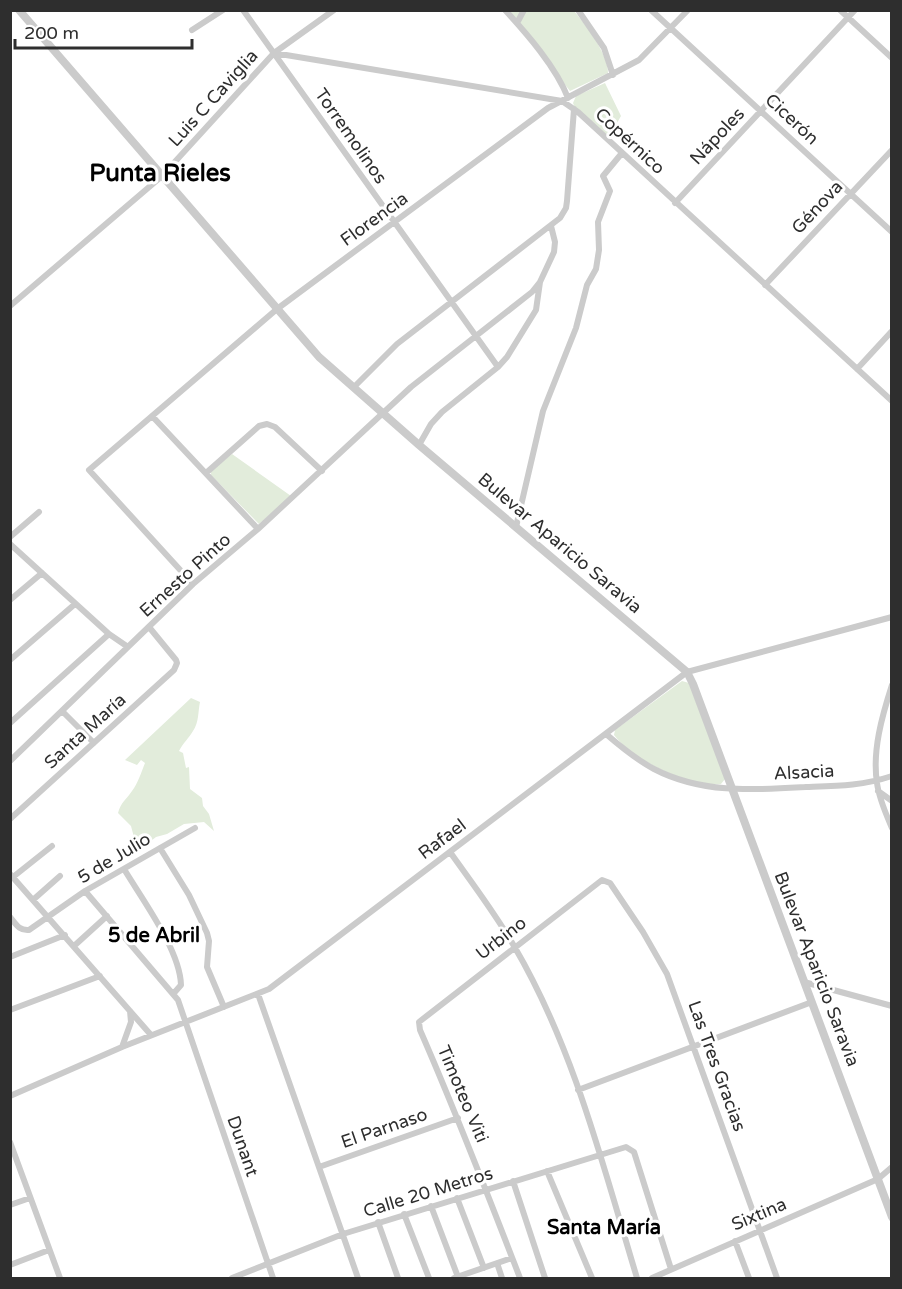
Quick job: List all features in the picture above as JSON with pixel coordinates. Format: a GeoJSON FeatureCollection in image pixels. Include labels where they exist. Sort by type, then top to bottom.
{"type":"FeatureCollection","features":[{"type":"Feature","properties":{"kind":"street","name":"Bulevar Aparicio Saravia"},"geometry":{"type":"LineString","coordinates":[[19,10],[319,357],[382,414],[687,672],[891,1217]]}},
{"type":"Feature","properties":{"kind":"street"},"geometry":{"type":"LineString","coordinates":[[192,30],[223,10]]}},
{"type":"Feature","properties":{"kind":"street","name":"Torremolinos"},"geometry":{"type":"LineString","coordinates":[[243,10],[498,367]]}},
{"type":"Feature","properties":{"kind":"street","name":"Luis C Caviglia"},"geometry":{"type":"LineString","coordinates":[[10,306],[162,176],[274,53],[334,10]]}},
{"type":"Feature","properties":{"kind":"street"},"geometry":{"type":"LineString","coordinates":[[505,10],[561,83],[565,99]]}},
{"type":"Feature","properties":{"kind":"street"},"geometry":{"type":"LineString","coordinates":[[517,23],[524,10]]}},
{"type":"Feature","properties":{"kind":"street"},"geometry":{"type":"LineString","coordinates":[[578,10],[600,42],[610,61],[613,75]]}},
{"type":"Feature","properties":{"kind":"street","name":"Cicerón"},"geometry":{"type":"LineString","coordinates":[[651,10],[891,232]]}},
{"type":"Feature","properties":{"kind":"street","name":"Florencia"},"geometry":{"type":"LineString","coordinates":[[193,584],[89,470],[276,309],[548,108],[639,60],[688,10]]}},
{"type":"Feature","properties":{"kind":"street"},"geometry":{"type":"LineString","coordinates":[[840,10],[891,58]]}},
{"type":"Feature","properties":{"kind":"street","name":"Nápoles"},"geometry":{"type":"LineString","coordinates":[[675,203],[855,10]]}},
{"type":"Feature","properties":{"kind":"street","name":"Copérnico"},"geometry":{"type":"LineString","coordinates":[[274,53],[565,99],[891,401]]}},
{"type":"Feature","properties":{"kind":"street"},"geometry":{"type":"LineString","coordinates":[[354,387],[398,344],[560,218],[566,208],[574,109]]}},
{"type":"Feature","properties":{"kind":"street","name":"Génova"},"geometry":{"type":"LineString","coordinates":[[765,285],[891,150]]}},
{"type":"Feature","properties":{"kind":"street"},"geometry":{"type":"LineString","coordinates":[[516,527],[543,411],[576,328],[588,283],[596,269],[598,222],[610,191],[603,176],[622,153]]}},
{"type":"Feature","properties":{"kind":"street"},"geometry":{"type":"LineString","coordinates":[[419,445],[431,424],[442,412],[498,367],[507,357],[536,310],[540,282],[554,252],[555,242],[551,226]]}},
{"type":"Feature","properties":{"kind":"street","name":"Ernesto Pinto"},"geometry":{"type":"LineString","coordinates":[[11,758],[193,584],[258,529],[411,387],[532,292],[540,282]]}},
{"type":"Feature","properties":{"kind":"street"},"geometry":{"type":"LineString","coordinates":[[857,369],[891,331]]}},
{"type":"Feature","properties":{"kind":"street"},"geometry":{"type":"LineString","coordinates":[[152,416],[258,529]]}},
{"type":"Feature","properties":{"kind":"street"},"geometry":{"type":"LineString","coordinates":[[206,473],[259,426],[267,424],[275,427],[322,471]]}},
{"type":"Feature","properties":{"kind":"street"},"geometry":{"type":"LineString","coordinates":[[10,537],[39,512]]}},
{"type":"Feature","properties":{"kind":"street"},"geometry":{"type":"LineString","coordinates":[[10,544],[109,634],[128,647]]}},
{"type":"Feature","properties":{"kind":"street"},"geometry":{"type":"LineString","coordinates":[[10,600],[42,573]]}},
{"type":"Feature","properties":{"kind":"street"},"geometry":{"type":"LineString","coordinates":[[10,660],[75,604]]}},
{"type":"Feature","properties":{"kind":"street","name":"Rafael"},"geometry":{"type":"LineString","coordinates":[[10,1096],[151,1035],[258,994],[277,984],[687,672],[891,617]]}},
{"type":"Feature","properties":{"kind":"street","name":"Santa María"},"geometry":{"type":"LineString","coordinates":[[10,819],[174,670],[177,663],[174,657],[149,627]]}},
{"type":"Feature","properties":{"kind":"street"},"geometry":{"type":"LineString","coordinates":[[10,723],[109,634]]}},
{"type":"Feature","properties":{"kind":"street"},"geometry":{"type":"LineString","coordinates":[[891,685],[879,733],[876,782],[891,825]]}},
{"type":"Feature","properties":{"kind":"street"},"geometry":{"type":"LineString","coordinates":[[62,711],[94,743]]}},
{"type":"Feature","properties":{"kind":"street","name":"Alsacia"},"geometry":{"type":"LineString","coordinates":[[606,734],[625,750],[656,770],[674,778],[707,787],[748,790],[876,782],[891,776]]}},
{"type":"Feature","properties":{"kind":"street"},"geometry":{"type":"LineString","coordinates":[[878,791],[891,801]]}},
{"type":"Feature","properties":{"kind":"street","name":"5 de Julio"},"geometry":{"type":"LineString","coordinates":[[10,917],[24,931],[29,930],[86,891],[195,828]]}},
{"type":"Feature","properties":{"kind":"street"},"geometry":{"type":"LineString","coordinates":[[52,846],[12,876],[151,1035]]}},
{"type":"Feature","properties":{"kind":"street"},"geometry":{"type":"LineString","coordinates":[[160,848],[189,895],[207,933],[209,941],[207,967],[224,1007]]}},
{"type":"Feature","properties":{"kind":"street"},"geometry":{"type":"LineString","coordinates":[[450,852],[515,946],[549,1015],[600,1154],[637,1278]]}},
{"type":"Feature","properties":{"kind":"street"},"geometry":{"type":"LineString","coordinates":[[86,891],[174,993],[181,985],[176,961],[163,934],[124,868]]}},
{"type":"Feature","properties":{"kind":"street"},"geometry":{"type":"LineString","coordinates":[[34,899],[60,876]]}},
{"type":"Feature","properties":{"kind":"street","name":"Urbino"},"geometry":{"type":"LineString","coordinates":[[419,1022],[602,880]]}},
{"type":"Feature","properties":{"kind":"street","name":"Las Tres Gracias"},"geometry":{"type":"LineString","coordinates":[[602,880],[610,883],[644,932],[667,974],[777,1278]]}},
{"type":"Feature","properties":{"kind":"street"},"geometry":{"type":"LineString","coordinates":[[74,946],[107,916]]}},
{"type":"Feature","properties":{"kind":"street"},"geometry":{"type":"LineString","coordinates":[[10,957],[65,935]]}},
{"type":"Feature","properties":{"kind":"street"},"geometry":{"type":"LineString","coordinates":[[10,1010],[100,976]]}},
{"type":"Feature","properties":{"kind":"street"},"geometry":{"type":"LineString","coordinates":[[804,982],[891,1006]]}},
{"type":"Feature","properties":{"kind":"street","name":"Dunant"},"geometry":{"type":"LineString","coordinates":[[174,993],[273,1278]]}},
{"type":"Feature","properties":{"kind":"street"},"geometry":{"type":"LineString","coordinates":[[258,994],[358,1278]]}},
{"type":"Feature","properties":{"kind":"street"},"geometry":{"type":"LineString","coordinates":[[578,1090],[812,1002]]}},
{"type":"Feature","properties":{"kind":"street"},"geometry":{"type":"LineString","coordinates":[[122,1047],[130,1028],[130,1010]]}},
{"type":"Feature","properties":{"kind":"street","name":"Timoteo Viti"},"geometry":{"type":"LineString","coordinates":[[419,1022],[420,1030],[458,1118],[520,1278]]}},
{"type":"Feature","properties":{"kind":"street","name":"El Parnaso"},"geometry":{"type":"LineString","coordinates":[[319,1167],[458,1118]]}},
{"type":"Feature","properties":{"kind":"street"},"geometry":{"type":"LineString","coordinates":[[10,1142],[60,1278]]}},
{"type":"Feature","properties":{"kind":"street","name":"Calle 20 Metros"},"geometry":{"type":"LineString","coordinates":[[232,1278],[378,1222],[626,1147],[634,1152],[671,1269]]}},
{"type":"Feature","properties":{"kind":"street","name":"Sixtina"},"geometry":{"type":"LineString","coordinates":[[652,1278],[878,1179],[891,1167]]}},
{"type":"Feature","properties":{"kind":"street"},"geometry":{"type":"LineString","coordinates":[[547,1171],[592,1278]]}},
{"type":"Feature","properties":{"kind":"street"},"geometry":{"type":"LineString","coordinates":[[513,1181],[545,1278]]}},
{"type":"Feature","properties":{"kind":"street"},"geometry":{"type":"LineString","coordinates":[[10,1205],[30,1198]]}},
{"type":"Feature","properties":{"kind":"street"},"geometry":{"type":"LineString","coordinates":[[457,1198],[481,1269],[481,1278]]}},
{"type":"Feature","properties":{"kind":"street"},"geometry":{"type":"LineString","coordinates":[[431,1206],[456,1278],[512,1258]]}},
{"type":"Feature","properties":{"kind":"street"},"geometry":{"type":"LineString","coordinates":[[404,1214],[429,1278]]}},
{"type":"Feature","properties":{"kind":"street"},"geometry":{"type":"LineString","coordinates":[[378,1222],[398,1278]]}},
{"type":"Feature","properties":{"kind":"street"},"geometry":{"type":"LineString","coordinates":[[735,1241],[749,1278]]}},
{"type":"Feature","properties":{"kind":"street"},"geometry":{"type":"LineString","coordinates":[[10,1265],[50,1250]]}},
{"type":"Feature","properties":{"kind":"street"},"geometry":{"type":"LineString","coordinates":[[497,1263],[502,1278]]}},
{"type":"Feature","properties":{"kind":"green space"},"geometry":{"type":"Polygon","coordinates":[[[508,11],[574,11],[600,49],[608,73],[570,91],[508,11]]]}},
{"type":"Feature","properties":{"kind":"green space"},"geometry":{"type":"Polygon","coordinates":[[[605,83],[621,116],[609,137],[575,108],[573,103],[576,96],[605,83]]]}},
{"type":"Feature","properties":{"kind":"green space"},"geometry":{"type":"Polygon","coordinates":[[[232,454],[291,496],[259,524],[211,475],[211,471],[232,454]]]}},
{"type":"Feature","properties":{"kind":"green space"},"geometry":{"type":"Polygon","coordinates":[[[682,681],[689,683],[725,779],[721,784],[708,784],[678,777],[648,763],[623,745],[614,735],[615,730],[682,681]]]}},
{"type":"Feature","properties":{"kind":"green space"},"geometry":{"type":"Polygon","coordinates":[[[191,698],[200,702],[197,721],[195,728],[179,751],[183,753],[186,768],[189,767],[190,789],[202,798],[214,831],[204,822],[184,824],[167,834],[156,837],[142,848],[136,845],[131,826],[118,813],[136,785],[145,763],[141,760],[137,765],[125,760],[191,698]]]}},
{"type":"Feature","properties":{"kind":"district","name":"Punta Rieles"},"geometry":{"type":"Point","coordinates":[160,173]}},
{"type":"Feature","properties":{"kind":"district","name":"5 de Abril"},"geometry":{"type":"Point","coordinates":[154,936]}},
{"type":"Feature","properties":{"kind":"district","name":"Santa María"},"geometry":{"type":"Point","coordinates":[604,1228]}}]}
